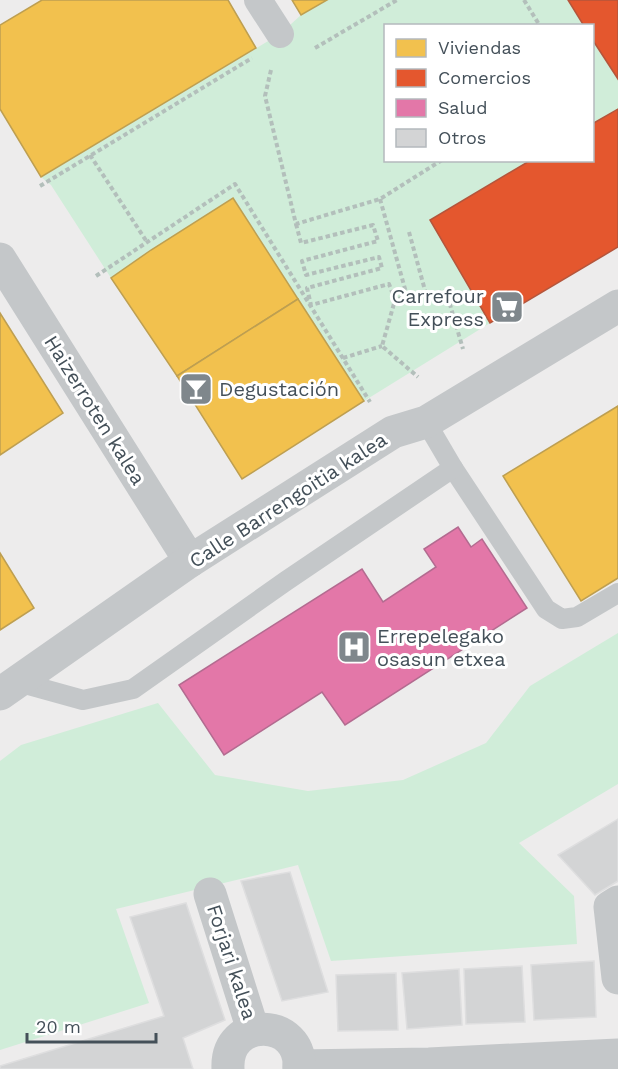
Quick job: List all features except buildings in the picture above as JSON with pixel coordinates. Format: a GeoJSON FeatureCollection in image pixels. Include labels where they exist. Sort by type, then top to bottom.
{"type":"FeatureCollection","features":[{"type":"Feature","properties":{"kind":"street"},"geometry":{"type":"LineString","coordinates":[[258,0],[279,38]]}},
{"type":"Feature","properties":{"kind":"street","name":"Haizerroten kalea"},"geometry":{"type":"LineString","coordinates":[[0,259],[190,561]]}},
{"type":"Feature","properties":{"kind":"street","name":"Calle Barrengoitia kalea"},"geometry":{"type":"LineString","coordinates":[[9,688],[190,561],[393,432],[426,422],[618,306]]}},
{"type":"Feature","properties":{"kind":"street","name":"Forjari kalea"},"geometry":{"type":"LineString","coordinates":[[210,894],[254,1030]]}},
{"type":"Feature","properties":{"kind":"street"},"geometry":{"type":"LineString","coordinates":[[618,902],[610,907],[618,978]]}},
{"type":"Feature","properties":{"kind":"street"},"geometry":{"type":"LineString","coordinates":[[228,1069],[230,1052],[235,1042],[254,1030],[265,1029],[285,1036],[298,1055],[299,1067],[429,1064],[618,1055]]}},
{"type":"Feature","properties":{"kind":"lane"},"geometry":{"type":"LineString","coordinates":[[426,422],[453,468],[546,609],[562,620],[577,617],[618,593]]}},
{"type":"Feature","properties":{"kind":"lane"},"geometry":{"type":"LineString","coordinates":[[9,688],[83,700],[133,689],[304,568],[453,468]]}},
{"type":"Feature","properties":{"kind":"path"},"geometry":{"type":"LineString","coordinates":[[309,52],[397,0]]}},
{"type":"Feature","properties":{"kind":"path"},"geometry":{"type":"LineString","coordinates":[[524,0],[539,24]]}},
{"type":"Feature","properties":{"kind":"path"},"geometry":{"type":"LineString","coordinates":[[279,38],[265,96],[301,243],[373,225],[378,241],[302,261],[306,275],[379,257],[382,268],[307,288],[311,305]]}},
{"type":"Feature","properties":{"kind":"path"},"geometry":{"type":"LineString","coordinates":[[40,186],[279,38]]}},
{"type":"Feature","properties":{"kind":"path"},"geometry":{"type":"LineString","coordinates":[[270,75],[280,69]]}},
{"type":"Feature","properties":{"kind":"path"},"geometry":{"type":"LineString","coordinates":[[90,155],[147,242]]}},
{"type":"Feature","properties":{"kind":"path"},"geometry":{"type":"LineString","coordinates":[[296,224],[380,199],[439,162]]}},
{"type":"Feature","properties":{"kind":"path"},"geometry":{"type":"LineString","coordinates":[[96,276],[235,184],[372,405]]}},
{"type":"Feature","properties":{"kind":"path"},"geometry":{"type":"LineString","coordinates":[[380,199],[407,296],[395,300]]}},
{"type":"Feature","properties":{"kind":"path"},"geometry":{"type":"LineString","coordinates":[[409,232],[426,294],[446,291],[463,349]]}},
{"type":"Feature","properties":{"kind":"path"},"geometry":{"type":"LineString","coordinates":[[311,305],[389,284],[395,300],[382,346]]}},
{"type":"Feature","properties":{"kind":"path"},"geometry":{"type":"LineString","coordinates":[[343,358],[382,346]]}},
{"type":"Feature","properties":{"kind":"path"},"geometry":{"type":"LineString","coordinates":[[382,346],[418,377]]}},
{"type":"Feature","properties":{"kind":"green space"},"geometry":{"type":"Polygon","coordinates":[[[327,0],[568,0],[583,24],[384,24],[384,162],[529,162],[430,220],[490,323],[364,401],[233,198],[111,278],[51,185],[41,177],[280,34],[301,15],[327,0]]]}},
{"type":"Feature","properties":{"kind":"green space"},"geometry":{"type":"Polygon","coordinates":[[[594,42],[618,79],[618,109],[594,123],[594,42]]]}},
{"type":"Feature","properties":{"kind":"green space"},"geometry":{"type":"Polygon","coordinates":[[[618,633],[618,784],[519,843],[574,896],[577,944],[331,961],[298,865],[116,909],[149,1003],[0,1050],[0,761],[21,745],[158,703],[215,775],[308,791],[403,780],[486,743],[530,686],[618,633]]]}},
{"type":"Feature","properties":{"kind":"place","name":"Carrefour Express"},"geometry":{"type":"Point","coordinates":[507,307]}},
{"type":"Feature","properties":{"kind":"place","name":"Degustación"},"geometry":{"type":"Point","coordinates":[196,389]}},
{"type":"Feature","properties":{"kind":"place","name":"Errepelegako osasun etxea"},"geometry":{"type":"Point","coordinates":[354,647]}}]}
